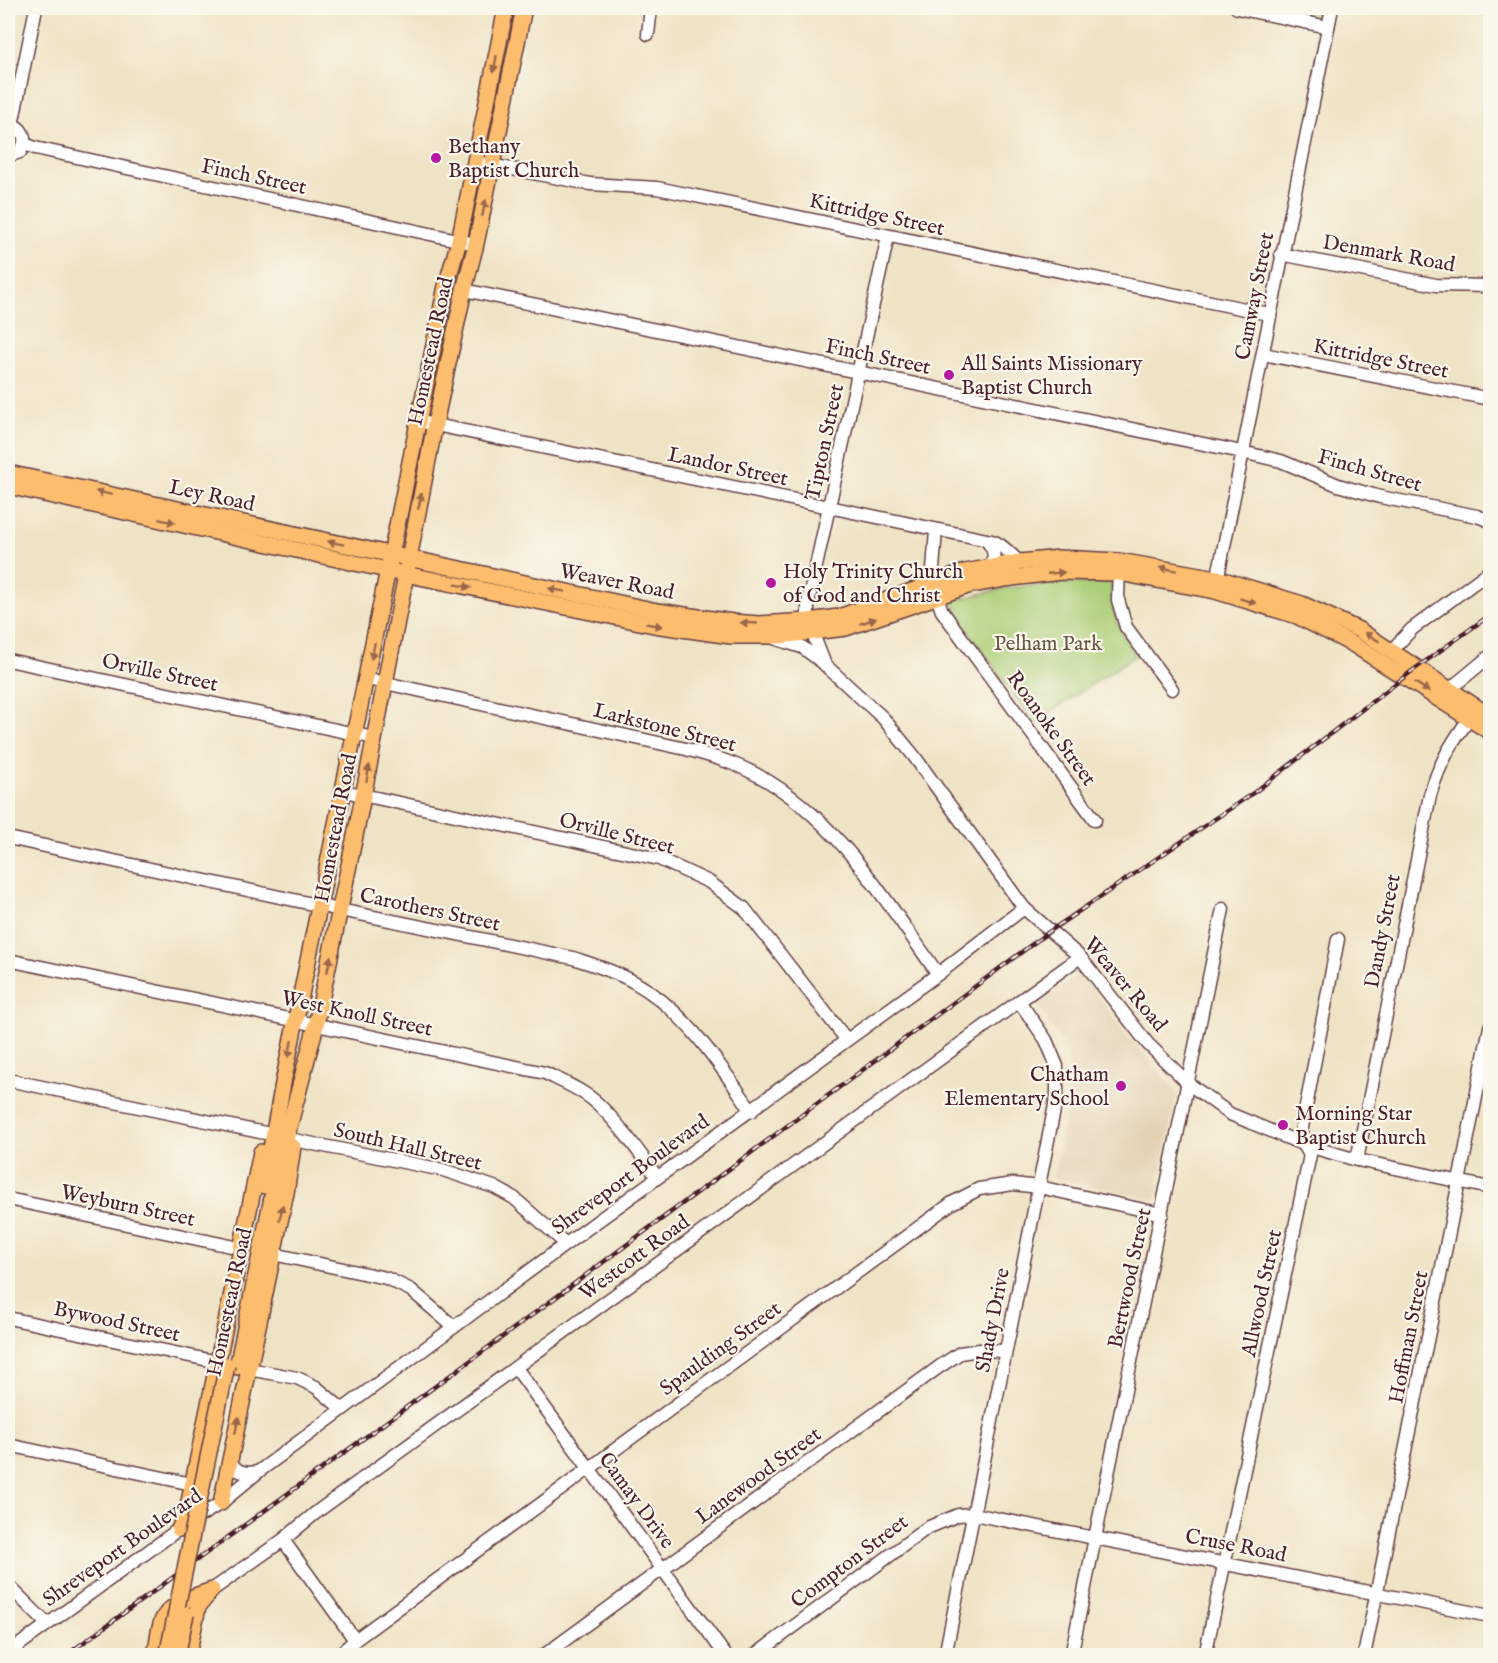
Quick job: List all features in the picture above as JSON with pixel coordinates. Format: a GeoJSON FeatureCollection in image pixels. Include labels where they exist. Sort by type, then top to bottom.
{"type":"FeatureCollection","features":[{"type":"Feature","properties":{"kind":"main road","name":"Homestead Road"},"geometry":{"type":"LineString","coordinates":[[167,1656],[277,1173],[316,1025],[340,910],[407,566],[446,286],[459,241],[506,8]]}},
{"type":"Feature","properties":{"kind":"main road","name":"Homestead Road"},"geometry":{"type":"LineString","coordinates":[[177,1656],[233,1366],[284,1078],[391,563],[476,244],[524,8]]}},
{"type":"Feature","properties":{"kind":"main road"},"geometry":{"type":"LineString","coordinates":[[490,89],[507,93]]}},
{"type":"Feature","properties":{"kind":"main road","name":"Ley Road"},"geometry":{"type":"LineString","coordinates":[[8,473],[56,490]]}},
{"type":"Feature","properties":{"kind":"main road","name":"Ley Road"},"geometry":{"type":"LineString","coordinates":[[8,486],[56,490],[407,566]]}},
{"type":"Feature","properties":{"kind":"main road"},"geometry":{"type":"LineString","coordinates":[[810,627],[846,628],[934,590],[965,572],[1059,558],[1216,585],[1302,604],[1359,630],[1491,716]]}},
{"type":"Feature","properties":{"kind":"main road","name":"Weaver Road"},"geometry":{"type":"LineString","coordinates":[[407,566],[622,611],[657,612],[733,622],[810,627]]}},
{"type":"Feature","properties":{"kind":"main road"},"geometry":{"type":"LineString","coordinates":[[934,590],[1061,572],[1119,567]]}},
{"type":"Feature","properties":{"kind":"main road"},"geometry":{"type":"LineString","coordinates":[[1216,585],[1297,616],[1354,645],[1491,732]]}},
{"type":"Feature","properties":{"kind":"main road","name":"Weaver Road"},"geometry":{"type":"LineString","coordinates":[[622,611],[654,625],[731,636],[769,636],[810,627]]}},
{"type":"Feature","properties":{"kind":"main road"},"geometry":{"type":"LineString","coordinates":[[221,1503],[230,1460],[240,1248],[266,1133],[284,1078]]}},
{"type":"Feature","properties":{"kind":"main road"},"geometry":{"type":"LineString","coordinates":[[179,1529],[190,1516],[192,1484],[273,1254],[294,1140],[301,1082]]}},
{"type":"Feature","properties":{"kind":"main road"},"geometry":{"type":"LineString","coordinates":[[155,1656],[166,1612],[195,1602],[212,1590]]}},
{"type":"Feature","properties":{"kind":"main road"},"geometry":{"type":"LineString","coordinates":[[188,1656],[195,1602]]}},
{"type":"Feature","properties":{"kind":"street"},"geometry":{"type":"LineString","coordinates":[[8,156],[20,152],[25,144],[21,130],[10,124],[36,8]]}},
{"type":"Feature","properties":{"kind":"street"},"geometry":{"type":"LineString","coordinates":[[648,34],[651,8]]}},
{"type":"Feature","properties":{"kind":"street"},"geometry":{"type":"LineString","coordinates":[[1237,8],[1328,27]]}},
{"type":"Feature","properties":{"kind":"street","name":"Camway Street"},"geometry":{"type":"LineString","coordinates":[[1216,585],[1332,8]]}},
{"type":"Feature","properties":{"kind":"street","name":"Finch Street"},"geometry":{"type":"LineString","coordinates":[[25,144],[476,244]]}},
{"type":"Feature","properties":{"kind":"street","name":"Kittridge Street"},"geometry":{"type":"LineString","coordinates":[[475,162],[590,184],[657,188],[1269,314]]}},
{"type":"Feature","properties":{"kind":"street","name":"Tipton Street"},"geometry":{"type":"LineString","coordinates":[[810,627],[808,603],[888,236]]}},
{"type":"Feature","properties":{"kind":"street","name":"Denmark Road"},"geometry":{"type":"LineString","coordinates":[[1281,254],[1436,285],[1491,286]]}},
{"type":"Feature","properties":{"kind":"street","name":"Finch Street"},"geometry":{"type":"LineString","coordinates":[[464,290],[1242,452],[1281,461],[1338,485],[1380,497],[1477,516],[1491,521]]}},
{"type":"Feature","properties":{"kind":"street","name":"Kittridge Street"},"geometry":{"type":"LineString","coordinates":[[1263,354],[1491,399]]}},
{"type":"Feature","properties":{"kind":"street","name":"Landor Street"},"geometry":{"type":"LineString","coordinates":[[428,423],[1000,543],[1008,554],[1020,562]]}},
{"type":"Feature","properties":{"kind":"street"},"geometry":{"type":"LineString","coordinates":[[934,590],[936,530]]}},
{"type":"Feature","properties":{"kind":"street"},"geometry":{"type":"LineString","coordinates":[[987,541],[995,554],[989,567]]}},
{"type":"Feature","properties":{"kind":"street"},"geometry":{"type":"LineString","coordinates":[[1119,567],[1118,600],[1126,627],[1172,689]]}},
{"type":"Feature","properties":{"kind":"street"},"geometry":{"type":"LineString","coordinates":[[1392,650],[1412,629],[1491,571]]}},
{"type":"Feature","properties":{"kind":"street","name":"Roanoke Street"},"geometry":{"type":"LineString","coordinates":[[934,590],[942,611],[1095,820]]}},
{"type":"Feature","properties":{"kind":"street","name":"Weaver Road"},"geometry":{"type":"LineString","coordinates":[[810,627],[825,665],[883,718],[914,756],[1024,908],[1080,957],[1148,1044],[1189,1084],[1230,1113],[1305,1145],[1357,1160],[1491,1188]]}},
{"type":"Feature","properties":{"kind":"street"},"geometry":{"type":"LineString","coordinates":[[769,636],[802,647],[825,665]]}},
{"type":"Feature","properties":{"kind":"street"},"geometry":{"type":"LineString","coordinates":[[1450,689],[1491,656]]}},
{"type":"Feature","properties":{"kind":"street","name":"Orville Street"},"geometry":{"type":"LineString","coordinates":[[8,660],[374,738]]}},
{"type":"Feature","properties":{"kind":"street","name":"Larkstone Street"},"geometry":{"type":"LineString","coordinates":[[367,679],[686,749],[734,764],[759,776],[788,794],[816,817],[839,842],[938,974]]}},
{"type":"Feature","properties":{"kind":"street","name":"Dandy Street"},"geometry":{"type":"LineString","coordinates":[[1357,1160],[1430,795],[1443,760],[1469,719]]}},
{"type":"Feature","properties":{"kind":"street","name":"Orville Street"},"geometry":{"type":"LineString","coordinates":[[344,791],[363,797],[659,859],[709,882],[744,908],[846,1040]]}},
{"type":"Feature","properties":{"kind":"street","name":"Carothers Street"},"geometry":{"type":"LineString","coordinates":[[8,838],[573,958],[601,967],[634,982],[673,1010],[710,1052],[752,1111]]}},
{"type":"Feature","properties":{"kind":"street","name":"Shreveport Boulevard"},"geometry":{"type":"LineString","coordinates":[[190,1516],[221,1503],[258,1472],[566,1244],[752,1111],[1024,908]]}},
{"type":"Feature","properties":{"kind":"street","name":"Bertwood Street"},"geometry":{"type":"LineString","coordinates":[[1071,1656],[1224,909]]}},
{"type":"Feature","properties":{"kind":"street","name":"Allwood Street"},"geometry":{"type":"LineString","coordinates":[[1205,1656],[1310,1155],[1300,1138],[1338,939]]}},
{"type":"Feature","properties":{"kind":"street","name":"Westcott Road"},"geometry":{"type":"LineString","coordinates":[[212,1590],[1080,957]]}},
{"type":"Feature","properties":{"kind":"street","name":"West Knoll Street"},"geometry":{"type":"LineString","coordinates":[[8,960],[545,1073],[597,1103],[627,1135],[657,1178]]}},
{"type":"Feature","properties":{"kind":"street","name":"Shady Drive"},"geometry":{"type":"LineString","coordinates":[[945,1656],[1057,1095],[1057,1066],[1046,1040],[1019,1001]]}},
{"type":"Feature","properties":{"kind":"street","name":"Hoffman Street"},"geometry":{"type":"LineString","coordinates":[[1364,1656],[1491,1027]]}},
{"type":"Feature","properties":{"kind":"street"},"geometry":{"type":"LineString","coordinates":[[8,1080],[266,1133]]}},
{"type":"Feature","properties":{"kind":"street","name":"South Hall Street"},"geometry":{"type":"LineString","coordinates":[[294,1140],[443,1170],[494,1187],[514,1198],[566,1244]]}},
{"type":"Feature","properties":{"kind":"street","name":"Spaulding Street"},"geometry":{"type":"LineString","coordinates":[[338,1656],[355,1640],[952,1203],[979,1189],[1013,1184],[1039,1187],[1162,1214]]}},
{"type":"Feature","properties":{"kind":"street","name":"Weyburn Street"},"geometry":{"type":"LineString","coordinates":[[8,1199],[240,1248]]}},
{"type":"Feature","properties":{"kind":"street"},"geometry":{"type":"LineString","coordinates":[[273,1254],[386,1278],[411,1290],[454,1327]]}},
{"type":"Feature","properties":{"kind":"street","name":"Bywood Street"},"geometry":{"type":"LineString","coordinates":[[8,1318],[297,1378],[316,1387],[342,1410]]}},
{"type":"Feature","properties":{"kind":"street","name":"Lanewood Street"},"geometry":{"type":"LineString","coordinates":[[543,1656],[946,1362],[960,1353],[979,1350],[1005,1351]]}},
{"type":"Feature","properties":{"kind":"street","name":"Camay Drive"},"geometry":{"type":"LineString","coordinates":[[516,1368],[726,1656]]}},
{"type":"Feature","properties":{"kind":"street"},"geometry":{"type":"LineString","coordinates":[[8,1445],[192,1484]]}},
{"type":"Feature","properties":{"kind":"street"},"geometry":{"type":"LineString","coordinates":[[230,1460],[235,1468],[244,1473],[258,1472]]}},
{"type":"Feature","properties":{"kind":"street","name":"Cruse Road"},"geometry":{"type":"LineString","coordinates":[[973,1514],[1491,1616]]}},
{"type":"Feature","properties":{"kind":"street","name":"Compton Street"},"geometry":{"type":"LineString","coordinates":[[754,1656],[927,1527],[958,1515],[973,1514]]}},
{"type":"Feature","properties":{"kind":"street","name":"Shreveport Boulevard"},"geometry":{"type":"LineString","coordinates":[[8,1653],[179,1529]]}},
{"type":"Feature","properties":{"kind":"street"},"geometry":{"type":"LineString","coordinates":[[283,1540],[355,1640]]}},
{"type":"Feature","properties":{"kind":"street"},"geometry":{"type":"LineString","coordinates":[[8,1585],[47,1624]]}},
{"type":"Feature","properties":{"kind":"shaded area","name":"Chatham Elementary School"},"geometry":{"type":"Polygon","coordinates":[[[1081,972],[1129,1038],[1177,1093],[1156,1200],[1053,1178],[1069,1101],[1071,1080],[1068,1058],[1058,1035],[1037,1004],[1081,972]]]}},
{"type":"Feature","properties":{"kind":"green space"},"geometry":{"type":"Polygon","coordinates":[[[1252,8],[1329,8],[1327,16],[1319,21],[1252,8]]]}},
{"type":"Feature","properties":{"kind":"green space","name":"Pelham Park"},"geometry":{"type":"Polygon","coordinates":[[[1054,583],[1111,583],[1114,613],[1124,637],[1136,655],[1034,723],[967,629],[952,601],[1001,589],[1054,583]]]}},
{"type":"Feature","properties":{"kind":"railway"},"geometry":{"type":"LineString","coordinates":[[65,1656],[474,1358],[1050,931],[1256,791],[1412,671],[1490,615]]}},
{"type":"Feature","properties":{"kind":"place","name":"Bethany Baptist Church"},"geometry":{"type":"Point","coordinates":[436,158]}},
{"type":"Feature","properties":{"kind":"place","name":"All Saints Missionary Baptist Church"},"geometry":{"type":"Point","coordinates":[949,375]}},
{"type":"Feature","properties":{"kind":"place","name":"Holy Trinity Church of God and Christ"},"geometry":{"type":"Point","coordinates":[771,583]}},
{"type":"Feature","properties":{"kind":"place","name":"Chatham Elementary School"},"geometry":{"type":"Point","coordinates":[1121,1086]}},
{"type":"Feature","properties":{"kind":"place","name":"Morning Star Baptist Church"},"geometry":{"type":"Point","coordinates":[1283,1125]}}]}
